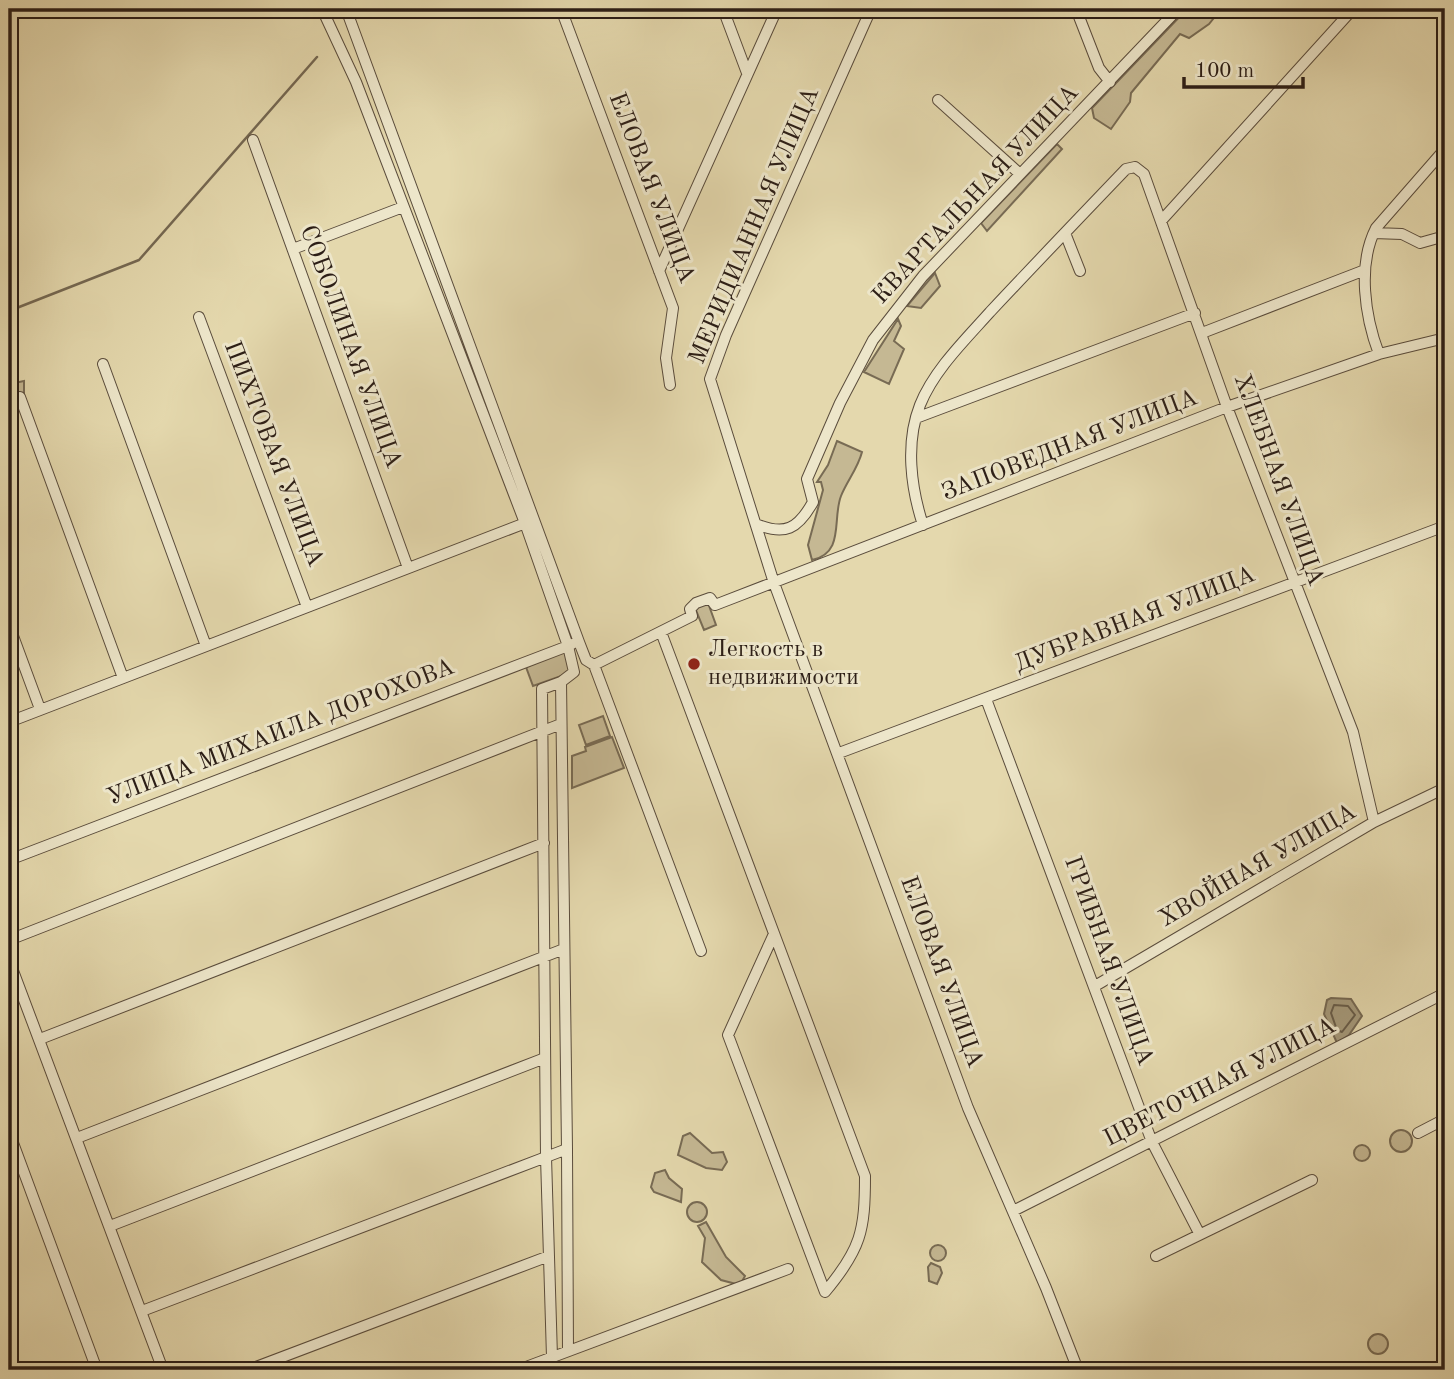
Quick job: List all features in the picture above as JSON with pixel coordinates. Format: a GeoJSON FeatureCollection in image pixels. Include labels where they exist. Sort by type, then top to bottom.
{"type":"FeatureCollection","features":[{"type":"Feature","properties":{"kind":"street"},"geometry":{"type":"LineString","coordinates":[[322,9],[586,660],[594,665],[701,951]]}},
{"type":"Feature","properties":{"kind":"street"},"geometry":{"type":"LineString","coordinates":[[346,9],[530,521],[574,672],[561,682],[542,689],[546,1157],[552,1357]]}},
{"type":"Feature","properties":{"kind":"street","name":"ЕЛОВАЯ УЛИЦА"},"geometry":{"type":"LineString","coordinates":[[561,9],[673,307],[666,358],[670,386]]}},
{"type":"Feature","properties":{"kind":"street"},"geometry":{"type":"LineString","coordinates":[[723,9],[747,73]]}},
{"type":"Feature","properties":{"kind":"street"},"geometry":{"type":"LineString","coordinates":[[660,271],[777,9]]}},
{"type":"Feature","properties":{"kind":"street","name":"МЕРИДИАННАЯ УЛИЦА"},"geometry":{"type":"LineString","coordinates":[[774,583],[710,379],[726,335],[871,9]]}},
{"type":"Feature","properties":{"kind":"street"},"geometry":{"type":"LineString","coordinates":[[1076,9],[1099,68],[1110,82]]}},
{"type":"Feature","properties":{"kind":"street"},"geometry":{"type":"LineString","coordinates":[[1164,9],[1168,20]]}},
{"type":"Feature","properties":{"kind":"street","name":"КВАРТАЛЬНАЯ УЛИЦА"},"geometry":{"type":"LineString","coordinates":[[756,524],[775,532],[787,530],[805,516],[813,502],[807,479],[840,403],[873,340],[923,276],[1178,9]]}},
{"type":"Feature","properties":{"kind":"street"},"geometry":{"type":"LineString","coordinates":[[1161,221],[1353,9]]}},
{"type":"Feature","properties":{"kind":"street"},"geometry":{"type":"LineString","coordinates":[[340,48],[359,42]]}},
{"type":"Feature","properties":{"kind":"street"},"geometry":{"type":"LineString","coordinates":[[938,100],[1020,174]]}},
{"type":"Feature","properties":{"kind":"street","name":"СОБОЛИНАЯ УЛИЦА"},"geometry":{"type":"LineString","coordinates":[[253,140],[408,568]]}},
{"type":"Feature","properties":{"kind":"street"},"geometry":{"type":"LineString","coordinates":[[1379,354],[1371,334],[1365,270],[1374,233],[1445,149]]}},
{"type":"Feature","properties":{"kind":"street","name":"ХЛЕБНАЯ УЛИЦА"},"geometry":{"type":"LineString","coordinates":[[1065,233],[1126,169],[1135,167],[1144,174],[1227,407],[1353,732],[1374,822]]}},
{"type":"Feature","properties":{"kind":"street"},"geometry":{"type":"LineString","coordinates":[[293,249],[404,207]]}},
{"type":"Feature","properties":{"kind":"street"},"geometry":{"type":"LineString","coordinates":[[923,525],[914,497],[911,470],[916,418],[929,387],[967,338],[1065,233],[1080,271]]}},
{"type":"Feature","properties":{"kind":"street"},"geometry":{"type":"LineString","coordinates":[[1374,233],[1402,234],[1420,243],[1445,236]]}},
{"type":"Feature","properties":{"kind":"street"},"geometry":{"type":"LineString","coordinates":[[1202,333],[1365,270]]}},
{"type":"Feature","properties":{"kind":"street"},"geometry":{"type":"LineString","coordinates":[[916,418],[1195,313]]}},
{"type":"Feature","properties":{"kind":"street","name":"ПИХТОВАЯ УЛИЦА"},"geometry":{"type":"LineString","coordinates":[[199,317],[307,607]]}},
{"type":"Feature","properties":{"kind":"street","name":"ЗАПОВЕДНАЯ УЛИЦА"},"geometry":{"type":"LineString","coordinates":[[661,632],[692,616],[690,609],[696,603],[709,598],[715,605],[1227,407],[1379,354],[1445,338]]}},
{"type":"Feature","properties":{"kind":"street"},"geometry":{"type":"LineString","coordinates":[[103,364],[206,646]]}},
{"type":"Feature","properties":{"kind":"street"},"geometry":{"type":"LineString","coordinates":[[20,397],[123,678]]}},
{"type":"Feature","properties":{"kind":"street"},"geometry":{"type":"LineString","coordinates":[[9,722],[530,521]]}},
{"type":"Feature","properties":{"kind":"street","name":"ДУБРАВНАЯ УЛИЦА"},"geometry":{"type":"LineString","coordinates":[[839,753],[1445,526]]}},
{"type":"Feature","properties":{"kind":"street","name":"ЕЛОВАЯ УЛИЦА"},"geometry":{"type":"LineString","coordinates":[[774,583],[968,1108],[1078,1370]]}},
{"type":"Feature","properties":{"kind":"street"},"geometry":{"type":"LineString","coordinates":[[9,625],[40,709]]}},
{"type":"Feature","properties":{"kind":"street"},"geometry":{"type":"LineString","coordinates":[[594,665],[661,632],[865,1176],[865,1222],[849,1263],[825,1292],[728,1035],[773,936]]}},
{"type":"Feature","properties":{"kind":"street","name":"УЛИЦА МИХАИЛА ДОРОХОВА"},"geometry":{"type":"LineString","coordinates":[[9,860],[579,642]]}},
{"type":"Feature","properties":{"kind":"street"},"geometry":{"type":"LineString","coordinates":[[561,682],[568,1351]]}},
{"type":"Feature","properties":{"kind":"street","name":"ГРИБНАЯ УЛИЦА"},"geometry":{"type":"LineString","coordinates":[[986,699],[1152,1142],[1199,1233]]}},
{"type":"Feature","properties":{"kind":"street"},"geometry":{"type":"LineString","coordinates":[[9,940],[561,724]]}},
{"type":"Feature","properties":{"kind":"street","name":"ХВОЙНАЯ УЛИЦА"},"geometry":{"type":"LineString","coordinates":[[1095,986],[1374,822],[1445,788]]}},
{"type":"Feature","properties":{"kind":"street"},"geometry":{"type":"LineString","coordinates":[[40,1039],[544,843]]}},
{"type":"Feature","properties":{"kind":"street"},"geometry":{"type":"LineString","coordinates":[[77,1138],[564,950]]}},
{"type":"Feature","properties":{"kind":"street"},"geometry":{"type":"LineString","coordinates":[[9,960],[163,1370]]}},
{"type":"Feature","properties":{"kind":"street","name":"ЦВЕТОЧНАЯ УЛИЦА"},"geometry":{"type":"LineString","coordinates":[[1013,1210],[1445,993]]}},
{"type":"Feature","properties":{"kind":"street"},"geometry":{"type":"LineString","coordinates":[[110,1226],[545,1058]]}},
{"type":"Feature","properties":{"kind":"street"},"geometry":{"type":"LineString","coordinates":[[1418,1133],[1445,1119]]}},
{"type":"Feature","properties":{"kind":"street"},"geometry":{"type":"LineString","coordinates":[[9,1132],[97,1370]]}},
{"type":"Feature","properties":{"kind":"street"},"geometry":{"type":"LineString","coordinates":[[142,1311],[567,1149]]}},
{"type":"Feature","properties":{"kind":"street"},"geometry":{"type":"LineString","coordinates":[[1156,1256],[1312,1180]]}},
{"type":"Feature","properties":{"kind":"street"},"geometry":{"type":"LineString","coordinates":[[248,1370],[549,1256]]}},
{"type":"Feature","properties":{"kind":"street"},"geometry":{"type":"LineString","coordinates":[[517,1370],[788,1269]]}},
{"type":"Feature","properties":{"kind":"shaded area"},"geometry":{"type":"Polygon","coordinates":[[[1187,9],[1221,9],[1209,24],[1189,38],[1180,34],[1131,93],[1130,102],[1111,129],[1094,118],[1092,108],[1187,9]]]}},
{"type":"Feature","properties":{"kind":"shaded area"},"geometry":{"type":"Polygon","coordinates":[[[1057,144],[1062,149],[987,231],[981,223],[1057,144]]]}},
{"type":"Feature","properties":{"kind":"shaded area"},"geometry":{"type":"Polygon","coordinates":[[[935,273],[940,286],[921,308],[907,306],[935,273]]]}},
{"type":"Feature","properties":{"kind":"shaded area"},"geometry":{"type":"Polygon","coordinates":[[[898,319],[901,326],[894,341],[904,349],[889,384],[864,372],[898,319]]]}},
{"type":"Feature","properties":{"kind":"shaded area"},"geometry":{"type":"Polygon","coordinates":[[[24,381],[24,393],[9,396],[9,384],[24,381]]]}},
{"type":"Feature","properties":{"kind":"shaded area"},"geometry":{"type":"Polygon","coordinates":[[[837,441],[862,452],[841,496],[833,543],[822,556],[812,560],[808,545],[823,490],[821,482],[817,482],[828,465],[837,441]]]}},
{"type":"Feature","properties":{"kind":"shaded area"},"geometry":{"type":"Polygon","coordinates":[[[708,603],[716,625],[704,630],[695,608],[708,603]]]}},
{"type":"Feature","properties":{"kind":"shaded area"},"geometry":{"type":"Polygon","coordinates":[[[566,653],[571,667],[567,674],[533,686],[526,667],[566,653]]]}},
{"type":"Feature","properties":{"kind":"shaded area"},"geometry":{"type":"Polygon","coordinates":[[[603,716],[610,736],[586,745],[579,725],[603,716]]]}},
{"type":"Feature","properties":{"kind":"shaded area"},"geometry":{"type":"Polygon","coordinates":[[[612,737],[624,768],[572,788],[572,756],[586,751],[585,747],[612,737]]]}},
{"type":"Feature","properties":{"kind":"shaded area"},"geometry":{"type":"Polygon","coordinates":[[[1401,1130],[1409,1133],[1412,1141],[1409,1149],[1401,1152],[1393,1149],[1390,1141],[1393,1133],[1401,1130]]]}},
{"type":"Feature","properties":{"kind":"shaded area"},"geometry":{"type":"Polygon","coordinates":[[[690,1133],[712,1153],[723,1152],[727,1162],[722,1170],[706,1168],[678,1155],[683,1136],[690,1133]]]}},
{"type":"Feature","properties":{"kind":"shaded area"},"geometry":{"type":"Polygon","coordinates":[[[1359,1145],[1365,1145],[1370,1153],[1368,1159],[1359,1161],[1354,1156],[1354,1150],[1359,1145]]]}},
{"type":"Feature","properties":{"kind":"shaded area"},"geometry":{"type":"Polygon","coordinates":[[[665,1170],[669,1178],[682,1189],[681,1202],[654,1192],[651,1187],[655,1173],[665,1170]]]}},
{"type":"Feature","properties":{"kind":"shaded area"},"geometry":{"type":"Polygon","coordinates":[[[697,1202],[704,1205],[707,1212],[704,1219],[697,1222],[690,1219],[687,1212],[690,1205],[697,1202]]]}},
{"type":"Feature","properties":{"kind":"shaded area"},"geometry":{"type":"Polygon","coordinates":[[[706,1222],[726,1257],[745,1276],[740,1285],[721,1280],[702,1262],[705,1238],[698,1226],[706,1222]]]}},
{"type":"Feature","properties":{"kind":"shaded area"},"geometry":{"type":"Polygon","coordinates":[[[938,1245],[946,1253],[938,1261],[930,1253],[938,1245]]]}},
{"type":"Feature","properties":{"kind":"shaded area"},"geometry":{"type":"Polygon","coordinates":[[[931,1263],[940,1267],[942,1273],[937,1284],[929,1281],[928,1267],[931,1263]]]}},
{"type":"Feature","properties":{"kind":"shaded area"},"geometry":{"type":"Polygon","coordinates":[[[1378,1334],[1385,1337],[1388,1344],[1385,1351],[1378,1354],[1371,1351],[1368,1344],[1371,1337],[1378,1334]]]}},
{"type":"Feature","properties":{"kind":"water"},"geometry":{"type":"Polygon","coordinates":[[[1351,999],[1362,1016],[1349,1035],[1337,1043],[1324,1014],[1327,1000],[1351,999]]]}},
{"type":"Feature","properties":{"kind":"waterway"},"geometry":{"type":"LineString","coordinates":[[9,311],[139,260],[317,57]]}},
{"type":"Feature","properties":{"kind":"place","name":"Легкость в недвижимости"},"geometry":{"type":"Point","coordinates":[694,664]}}]}
